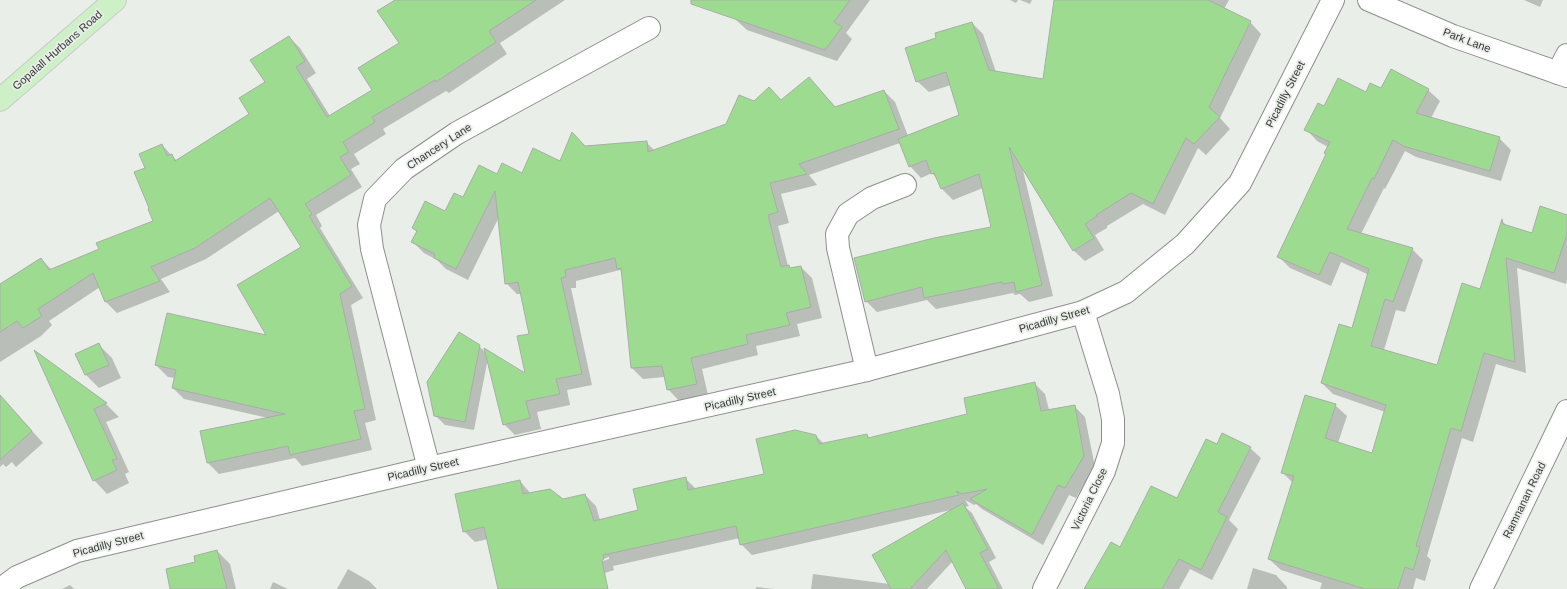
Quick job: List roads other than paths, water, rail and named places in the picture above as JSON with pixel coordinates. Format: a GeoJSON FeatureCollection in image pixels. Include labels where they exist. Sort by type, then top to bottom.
{"type":"FeatureCollection","features":[{"type":"Feature","properties":{"kind":"main road","name":"Gopalall Hurbans Road"},"geometry":{"type":"LineString","coordinates":[[0,100],[115,0]]}},
{"type":"Feature","properties":{"kind":"street","name":"Picadilly Street"},"geometry":{"type":"LineString","coordinates":[[1,589],[17,577],[77,551],[429,468],[867,370],[1084,312],[1126,292],[1185,244],[1240,183],[1333,0]]}},
{"type":"Feature","properties":{"kind":"street","name":"Park Lane"},"geometry":{"type":"LineString","coordinates":[[1369,0],[1453,36],[1564,68]]}},
{"type":"Feature","properties":{"kind":"street","name":"Chancery Lane"},"geometry":{"type":"LineString","coordinates":[[429,468],[372,249],[369,225],[375,199],[404,168],[457,133],[649,28]]}},
{"type":"Feature","properties":{"kind":"street"},"geometry":{"type":"LineString","coordinates":[[867,370],[838,248],[837,234],[848,214],[872,198],[905,185]]}},
{"type":"Feature","properties":{"kind":"street","name":"Victoria Close"},"geometry":{"type":"LineString","coordinates":[[1044,589],[1104,471],[1112,443],[1113,419],[1108,394],[1084,312]]}},
{"type":"Feature","properties":{"kind":"street","name":"Ramnanan Road"},"geometry":{"type":"LineString","coordinates":[[1481,589],[1567,411]]}}]}
